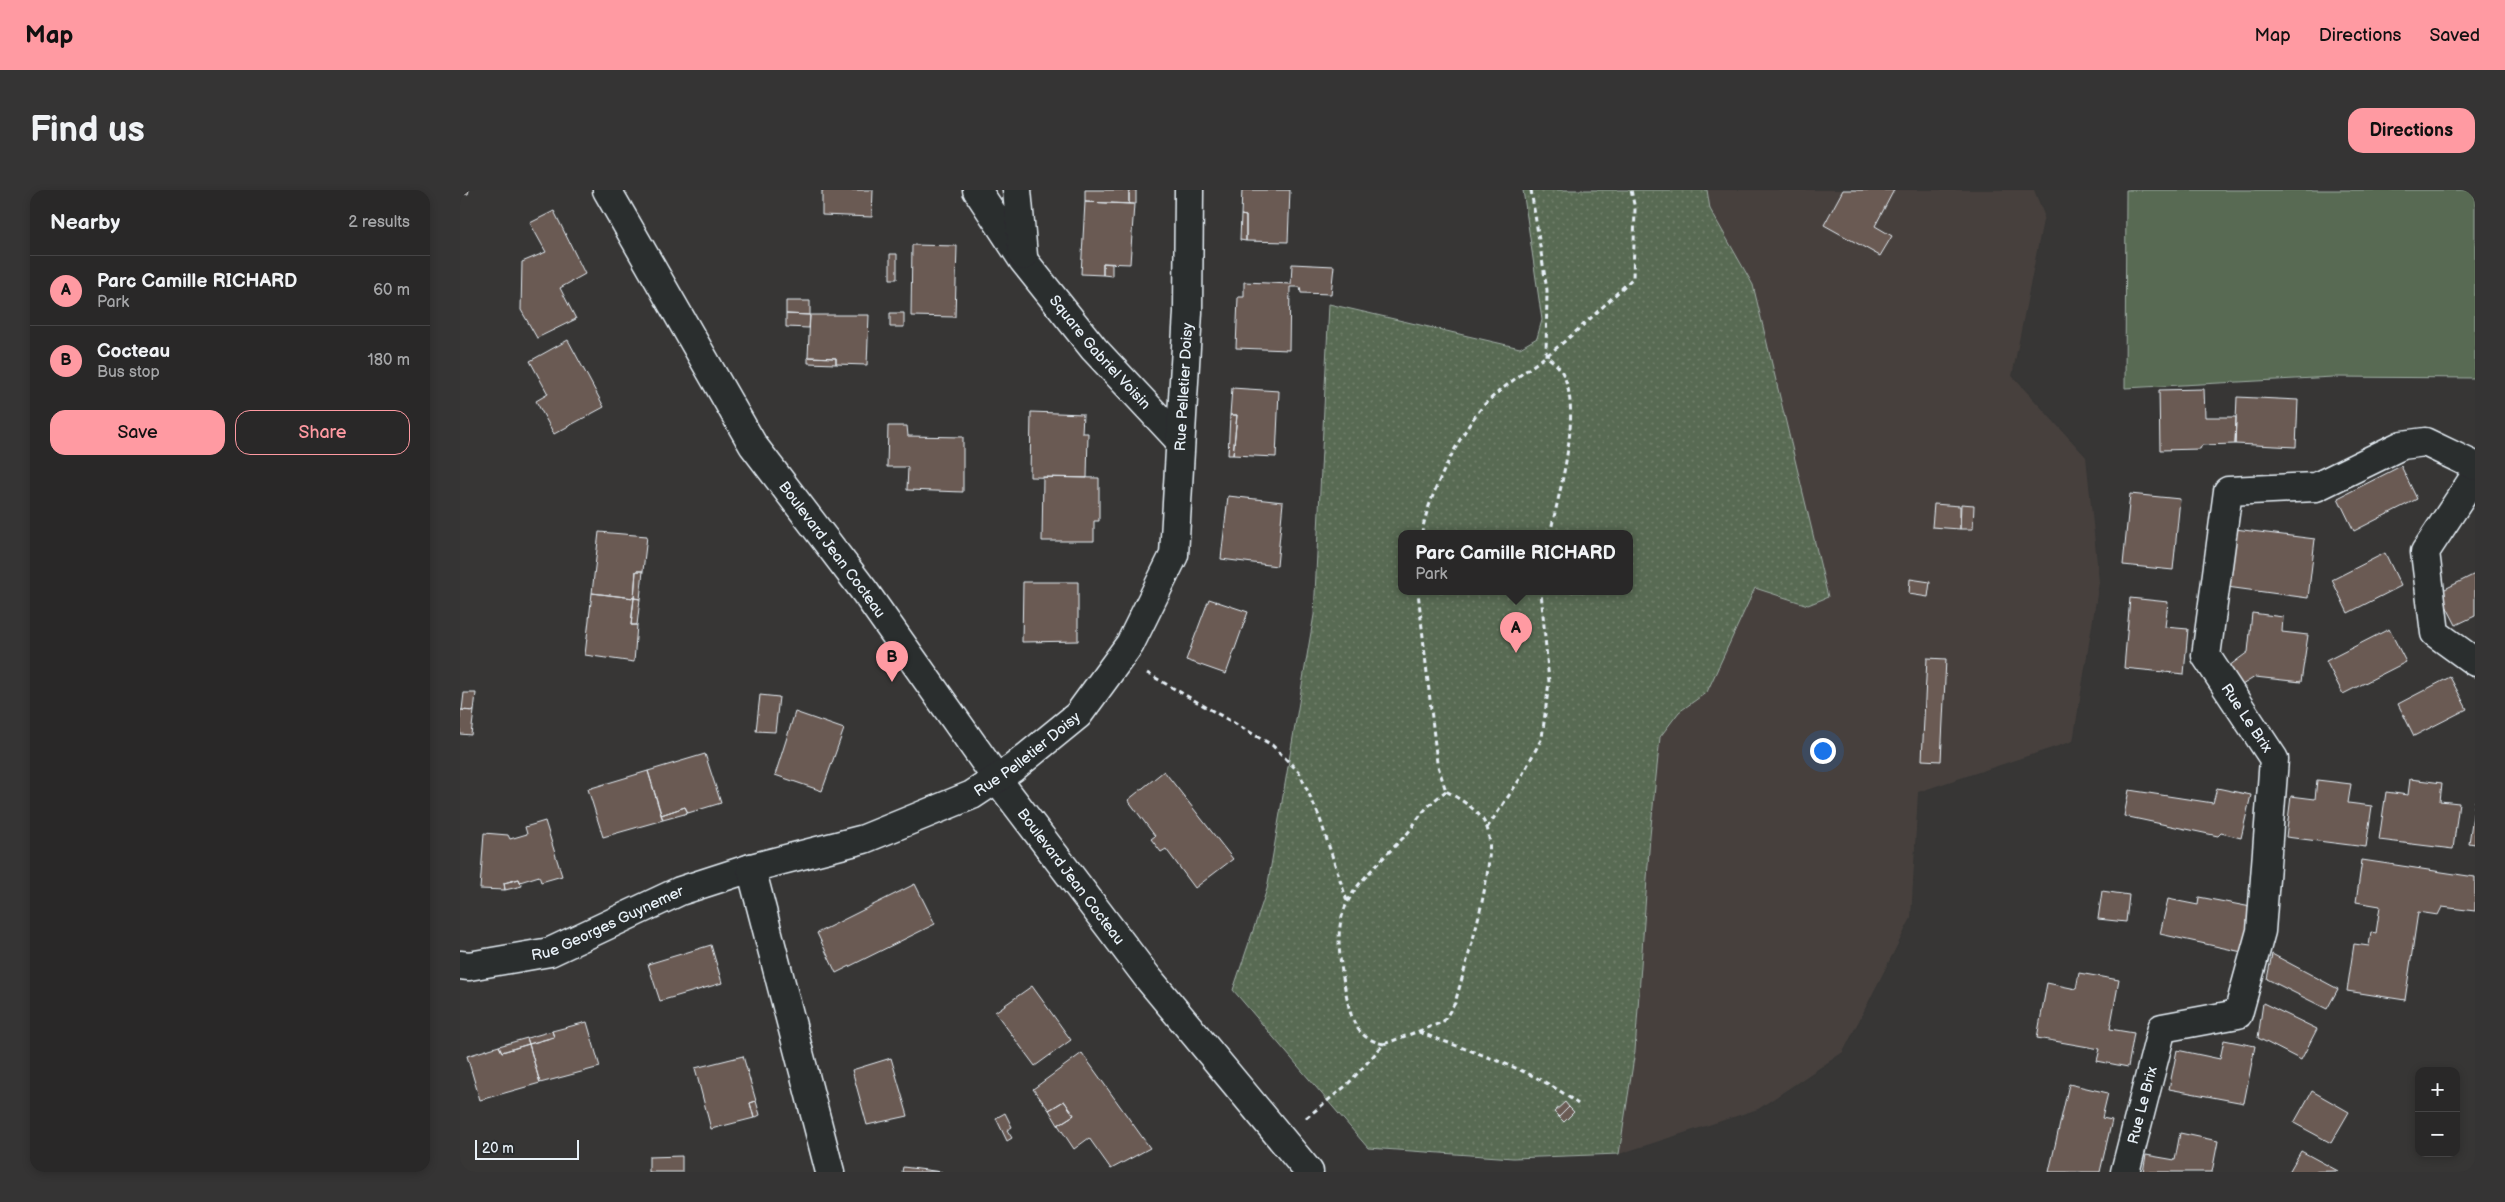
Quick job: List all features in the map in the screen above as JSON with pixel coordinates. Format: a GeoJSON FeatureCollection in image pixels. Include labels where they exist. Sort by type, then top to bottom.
{"type":"FeatureCollection","features":[{"type":"Feature","properties":{"kind":"street","name":"Boulevard Jean Cocteau"},"geometry":{"type":"LineString","coordinates":[[607,190],[753,445],[865,592],[997,779],[1148,978],[1308,1172]]}},
{"type":"Feature","properties":{"kind":"street","name":"Square Gabriel Voisin"},"geometry":{"type":"LineString","coordinates":[[977,190],[1023,260],[1094,349],[1180,441]]}},
{"type":"Feature","properties":{"kind":"street"},"geometry":{"type":"LineString","coordinates":[[1017,190],[1023,260]]}},
{"type":"Feature","properties":{"kind":"street","name":"Rue Pelletier Doisy"},"geometry":{"type":"LineString","coordinates":[[751,868],[864,839],[972,795],[997,779],[1078,715],[1130,644],[1174,555],[1188,312],[1189,190]]}},
{"type":"Feature","properties":{"kind":"street","name":"Rue Le Brix"},"geometry":{"type":"LineString","coordinates":[[2125,1172],[2162,1028],[2238,1014],[2260,931],[2274,759],[2206,656],[2228,491],[2316,487],[2402,445],[2425,442],[2475,466]]}},
{"type":"Feature","properties":{"kind":"street"},"geometry":{"type":"LineString","coordinates":[[2475,476],[2425,552],[2435,633],[2475,662]]}},
{"type":"Feature","properties":{"kind":"street"},"geometry":{"type":"LineString","coordinates":[[751,868],[830,1172]]}},
{"type":"Feature","properties":{"kind":"street","name":"Rue Georges Guynemer"},"geometry":{"type":"LineString","coordinates":[[460,965],[469,966],[550,952],[680,891],[751,868]]}},
{"type":"Feature","properties":{"kind":"path"},"geometry":{"type":"LineString","coordinates":[[1531,190],[1546,290],[1546,356],[1560,369],[1570,395],[1566,464],[1551,530]]}},
{"type":"Feature","properties":{"kind":"path"},"geometry":{"type":"LineString","coordinates":[[1422,530],[1423,521],[1449,459],[1484,405],[1512,379],[1546,356],[1634,278],[1635,209],[1631,190]]}},
{"type":"Feature","properties":{"kind":"path"},"geometry":{"type":"LineString","coordinates":[[1280,1140],[1347,1085],[1384,1044],[1443,1022],[1455,1003],[1490,866],[1487,828],[1468,803],[1446,791],[1437,763],[1418,595]]}},
{"type":"Feature","properties":{"kind":"path"},"geometry":{"type":"LineString","coordinates":[[1487,828],[1520,779],[1542,738],[1549,682],[1541,595]]}},
{"type":"Feature","properties":{"kind":"path"},"geometry":{"type":"LineString","coordinates":[[1120,657],[1272,745],[1300,772],[1319,816],[1347,900]]}},
{"type":"Feature","properties":{"kind":"path"},"geometry":{"type":"LineString","coordinates":[[1384,1044],[1370,1041],[1360,1033],[1349,1008],[1338,960],[1339,922],[1347,900],[1379,860],[1404,837],[1424,811],[1446,791]]}},
{"type":"Feature","properties":{"kind":"path"},"geometry":{"type":"LineString","coordinates":[[1419,1032],[1524,1071],[1564,1093],[1578,1104]]}},
{"type":"Feature","properties":{"kind":"shaded area"},"geometry":{"type":"Polygon","coordinates":[[[1707,190],[2034,190],[2044,215],[2012,376],[2086,457],[2099,582],[2073,741],[1918,792],[1911,918],[1843,1052],[1758,1109],[1619,1154],[1635,1051],[1650,836],[1660,737],[1679,712],[1707,692],[1755,588],[1808,605],[1753,285],[1710,209],[1707,190]]]}},
{"type":"Feature","properties":{"kind":"green space"},"geometry":{"type":"Polygon","coordinates":[[[1523,190],[1707,190],[1710,209],[1753,285],[1828,597],[1808,605],[1755,588],[1707,692],[1679,712],[1660,737],[1650,836],[1635,1051],[1619,1154],[1513,1158],[1368,1148],[1233,990],[1267,889],[1314,615],[1329,304],[1520,348],[1537,338],[1542,320],[1523,190]]]}},
{"type":"Feature","properties":{"kind":"green space"},"geometry":{"type":"Polygon","coordinates":[[[2126,190],[2475,190],[2475,378],[2333,377],[2125,388],[2126,190]]]}},
{"type":"Feature","properties":{"kind":"building"},"geometry":{"type":"Polygon","coordinates":[[[460,190],[469,190],[468,194],[460,194],[460,190]]]}},
{"type":"Feature","properties":{"kind":"building"},"geometry":{"type":"Polygon","coordinates":[[[822,190],[873,190],[872,217],[822,215],[822,190]]]}},
{"type":"Feature","properties":{"kind":"building"},"geometry":{"type":"Polygon","coordinates":[[[1085,190],[1129,190],[1129,204],[1085,202],[1085,190]]]}},
{"type":"Feature","properties":{"kind":"building"},"geometry":{"type":"Polygon","coordinates":[[[1129,190],[1136,190],[1136,204],[1129,204],[1129,190]]]}},
{"type":"Feature","properties":{"kind":"building"},"geometry":{"type":"Polygon","coordinates":[[[1242,190],[1290,190],[1288,242],[1246,241],[1246,216],[1241,215],[1242,190]]]}},
{"type":"Feature","properties":{"kind":"building"},"geometry":{"type":"Polygon","coordinates":[[[1843,190],[1894,190],[1875,226],[1892,236],[1880,256],[1824,225],[1843,190]]]}},
{"type":"Feature","properties":{"kind":"building"},"geometry":{"type":"Polygon","coordinates":[[[1085,202],[1134,204],[1130,264],[1103,263],[1103,275],[1081,274],[1085,202]]]}},
{"type":"Feature","properties":{"kind":"building"},"geometry":{"type":"Polygon","coordinates":[[[554,211],[585,274],[560,288],[576,319],[537,338],[521,310],[522,262],[546,252],[530,223],[554,211]]]}},
{"type":"Feature","properties":{"kind":"building"},"geometry":{"type":"Polygon","coordinates":[[[1241,215],[1246,216],[1246,241],[1240,240],[1241,215]]]}},
{"type":"Feature","properties":{"kind":"building"},"geometry":{"type":"Polygon","coordinates":[[[912,245],[957,246],[955,317],[911,316],[912,245]]]}},
{"type":"Feature","properties":{"kind":"building"},"geometry":{"type":"Polygon","coordinates":[[[890,254],[897,254],[897,279],[890,279],[890,254]]]}},
{"type":"Feature","properties":{"kind":"building"},"geometry":{"type":"Polygon","coordinates":[[[1103,263],[1112,264],[1112,276],[1103,275],[1103,263]]]}},
{"type":"Feature","properties":{"kind":"building"},"geometry":{"type":"Polygon","coordinates":[[[1292,264],[1334,266],[1331,294],[1301,293],[1300,287],[1290,287],[1289,350],[1236,348],[1238,297],[1244,297],[1244,282],[1291,284],[1292,264]]]}},
{"type":"Feature","properties":{"kind":"building"},"geometry":{"type":"Polygon","coordinates":[[[786,301],[810,301],[810,315],[786,314],[786,301]]]}},
{"type":"Feature","properties":{"kind":"building"},"geometry":{"type":"Polygon","coordinates":[[[890,313],[904,313],[904,327],[890,327],[890,313]]]}},
{"type":"Feature","properties":{"kind":"building"},"geometry":{"type":"Polygon","coordinates":[[[786,314],[810,315],[809,328],[786,327],[786,314]]]}},
{"type":"Feature","properties":{"kind":"building"},"geometry":{"type":"Polygon","coordinates":[[[810,315],[869,315],[867,365],[836,364],[836,358],[808,357],[810,315]]]}},
{"type":"Feature","properties":{"kind":"building"},"geometry":{"type":"Polygon","coordinates":[[[568,340],[604,407],[554,434],[536,401],[548,394],[530,361],[568,340]]]}},
{"type":"Feature","properties":{"kind":"building"},"geometry":{"type":"Polygon","coordinates":[[[808,357],[836,358],[836,364],[808,363],[808,357]]]}},
{"type":"Feature","properties":{"kind":"building"},"geometry":{"type":"Polygon","coordinates":[[[1232,388],[1279,391],[1276,457],[1233,455],[1237,415],[1230,415],[1232,388]]]}},
{"type":"Feature","properties":{"kind":"building"},"geometry":{"type":"Polygon","coordinates":[[[2204,389],[2205,417],[2236,417],[2235,444],[2202,445],[2200,449],[2160,450],[2159,390],[2204,389]]]}},
{"type":"Feature","properties":{"kind":"building"},"geometry":{"type":"Polygon","coordinates":[[[2237,397],[2298,400],[2296,447],[2235,444],[2237,397]]]}},
{"type":"Feature","properties":{"kind":"building"},"geometry":{"type":"Polygon","coordinates":[[[1031,412],[1083,414],[1082,433],[1088,433],[1087,478],[1030,477],[1031,412]]]}},
{"type":"Feature","properties":{"kind":"building"},"geometry":{"type":"Polygon","coordinates":[[[1230,415],[1237,415],[1233,455],[1228,455],[1230,415]]]}},
{"type":"Feature","properties":{"kind":"building"},"geometry":{"type":"Polygon","coordinates":[[[888,426],[907,426],[908,436],[963,437],[963,492],[907,490],[908,467],[887,467],[888,426]]]}},
{"type":"Feature","properties":{"kind":"building"},"geometry":{"type":"Polygon","coordinates":[[[2401,466],[2417,499],[2354,531],[2338,498],[2401,466]]]}},
{"type":"Feature","properties":{"kind":"building"},"geometry":{"type":"Polygon","coordinates":[[[1043,477],[1099,478],[1099,521],[1094,521],[1094,541],[1042,541],[1043,477]]]}},
{"type":"Feature","properties":{"kind":"building"},"geometry":{"type":"Polygon","coordinates":[[[2130,494],[2180,499],[2173,570],[2123,565],[2130,494]]]}},
{"type":"Feature","properties":{"kind":"building"},"geometry":{"type":"Polygon","coordinates":[[[1228,496],[1283,502],[1277,566],[1221,559],[1228,496]]]}},
{"type":"Feature","properties":{"kind":"building"},"geometry":{"type":"Polygon","coordinates":[[[1934,504],[1960,506],[1960,529],[1932,527],[1934,504]]]}},
{"type":"Feature","properties":{"kind":"building"},"geometry":{"type":"Polygon","coordinates":[[[1961,504],[1974,505],[1973,529],[1960,529],[1961,504]]]}},
{"type":"Feature","properties":{"kind":"building"},"geometry":{"type":"Polygon","coordinates":[[[2235,529],[2315,539],[2308,598],[2227,587],[2235,529]]]}},
{"type":"Feature","properties":{"kind":"building"},"geometry":{"type":"Polygon","coordinates":[[[599,532],[647,536],[643,571],[636,571],[634,598],[592,593],[599,532]]]}},
{"type":"Feature","properties":{"kind":"building"},"geometry":{"type":"Polygon","coordinates":[[[2385,553],[2401,586],[2348,613],[2332,580],[2385,553]]]}},
{"type":"Feature","properties":{"kind":"building"},"geometry":{"type":"Polygon","coordinates":[[[636,571],[643,571],[640,599],[634,598],[636,571]]]}},
{"type":"Feature","properties":{"kind":"building"},"geometry":{"type":"Polygon","coordinates":[[[2475,574],[2475,616],[2456,625],[2439,592],[2475,574]]]}},
{"type":"Feature","properties":{"kind":"building"},"geometry":{"type":"Polygon","coordinates":[[[1910,579],[1930,582],[1928,597],[1909,594],[1910,579]]]}},
{"type":"Feature","properties":{"kind":"building"},"geometry":{"type":"Polygon","coordinates":[[[1023,582],[1078,582],[1078,641],[1022,642],[1023,582]]]}},
{"type":"Feature","properties":{"kind":"building"},"geometry":{"type":"Polygon","coordinates":[[[592,593],[634,598],[631,625],[637,625],[634,662],[585,655],[592,593]]]}},
{"type":"Feature","properties":{"kind":"building"},"geometry":{"type":"Polygon","coordinates":[[[634,598],[640,599],[637,625],[631,625],[634,598]]]}},
{"type":"Feature","properties":{"kind":"building"},"geometry":{"type":"Polygon","coordinates":[[[2130,598],[2168,602],[2165,627],[2188,629],[2184,674],[2124,668],[2130,598]]]}},
{"type":"Feature","properties":{"kind":"building"},"geometry":{"type":"Polygon","coordinates":[[[1209,599],[1248,612],[1226,674],[1186,660],[1209,599]]]}},
{"type":"Feature","properties":{"kind":"building"},"geometry":{"type":"Polygon","coordinates":[[[2252,613],[2283,617],[2282,632],[2308,635],[2301,682],[2255,677],[2242,685],[2229,666],[2248,652],[2252,613]]]}},
{"type":"Feature","properties":{"kind":"building"},"geometry":{"type":"Polygon","coordinates":[[[2389,629],[2406,662],[2343,694],[2326,661],[2389,629]]]}},
{"type":"Feature","properties":{"kind":"building"},"geometry":{"type":"Polygon","coordinates":[[[1927,658],[1946,659],[1941,761],[1922,760],[1927,658]]]}},
{"type":"Feature","properties":{"kind":"building"},"geometry":{"type":"Polygon","coordinates":[[[2450,677],[2467,709],[2414,736],[2398,704],[2450,677]]]}},
{"type":"Feature","properties":{"kind":"building"},"geometry":{"type":"Polygon","coordinates":[[[464,693],[476,693],[474,711],[462,710],[464,693]]]}},
{"type":"Feature","properties":{"kind":"building"},"geometry":{"type":"Polygon","coordinates":[[[760,695],[779,697],[775,732],[756,731],[760,695]]]}},
{"type":"Feature","properties":{"kind":"building"},"geometry":{"type":"Polygon","coordinates":[[[460,710],[474,711],[471,735],[460,734],[460,710]]]}},
{"type":"Feature","properties":{"kind":"building"},"geometry":{"type":"Polygon","coordinates":[[[795,712],[844,729],[822,791],[775,775],[795,712]]]}},
{"type":"Feature","properties":{"kind":"building"},"geometry":{"type":"Polygon","coordinates":[[[705,754],[721,803],[688,813],[685,807],[661,815],[648,771],[705,754]]]}},
{"type":"Feature","properties":{"kind":"building"},"geometry":{"type":"Polygon","coordinates":[[[648,771],[663,820],[603,837],[588,789],[648,771]]]}},
{"type":"Feature","properties":{"kind":"building"},"geometry":{"type":"Polygon","coordinates":[[[1164,771],[1233,859],[1195,888],[1166,849],[1161,852],[1151,839],[1155,836],[1128,800],[1164,771]]]}},
{"type":"Feature","properties":{"kind":"building"},"geometry":{"type":"Polygon","coordinates":[[[2410,779],[2442,783],[2440,801],[2459,803],[2453,849],[2379,840],[2386,792],[2408,795],[2410,779]]]}},
{"type":"Feature","properties":{"kind":"building"},"geometry":{"type":"Polygon","coordinates":[[[2317,780],[2351,784],[2348,803],[2372,806],[2366,847],[2286,837],[2291,796],[2315,799],[2317,780]]]}},
{"type":"Feature","properties":{"kind":"building"},"geometry":{"type":"Polygon","coordinates":[[[2217,788],[2251,795],[2241,838],[2221,833],[2218,836],[2124,816],[2129,790],[2213,803],[2217,788]]]}},
{"type":"Feature","properties":{"kind":"building"},"geometry":{"type":"Polygon","coordinates":[[[2475,801],[2475,844],[2469,843],[2475,801]]]}},
{"type":"Feature","properties":{"kind":"building"},"geometry":{"type":"Polygon","coordinates":[[[685,807],[688,813],[663,820],[661,815],[685,807]]]}},
{"type":"Feature","properties":{"kind":"building"},"geometry":{"type":"Polygon","coordinates":[[[545,821],[562,876],[541,882],[539,876],[520,882],[519,879],[504,883],[505,890],[480,889],[484,833],[508,835],[510,839],[527,834],[525,827],[545,821]]]}},
{"type":"Feature","properties":{"kind":"building"},"geometry":{"type":"Polygon","coordinates":[[[2362,860],[2475,877],[2475,911],[2442,907],[2438,915],[2418,912],[2405,1000],[2347,991],[2354,944],[2369,946],[2371,932],[2376,933],[2380,906],[2356,902],[2362,860]]]}},
{"type":"Feature","properties":{"kind":"building"},"geometry":{"type":"Polygon","coordinates":[[[519,879],[522,886],[505,890],[504,883],[519,879]]]}},
{"type":"Feature","properties":{"kind":"building"},"geometry":{"type":"Polygon","coordinates":[[[915,884],[935,924],[836,973],[817,933],[915,884]]]}},
{"type":"Feature","properties":{"kind":"building"},"geometry":{"type":"Polygon","coordinates":[[[2102,891],[2129,895],[2126,922],[2098,919],[2102,891]]]}},
{"type":"Feature","properties":{"kind":"building"},"geometry":{"type":"Polygon","coordinates":[[[2199,897],[2251,907],[2242,952],[2160,934],[2168,899],[2198,905],[2199,897]]]}},
{"type":"Feature","properties":{"kind":"building"},"geometry":{"type":"Polygon","coordinates":[[[711,945],[722,983],[660,1001],[648,964],[711,945]]]}},
{"type":"Feature","properties":{"kind":"building"},"geometry":{"type":"Polygon","coordinates":[[[2272,954],[2338,989],[2327,1009],[2267,979],[2272,954]]]}},
{"type":"Feature","properties":{"kind":"building"},"geometry":{"type":"Polygon","coordinates":[[[2079,973],[2119,980],[2110,1029],[2134,1033],[2128,1067],[2097,1061],[2100,1049],[2037,1038],[2047,983],[2076,989],[2079,973]]]}},
{"type":"Feature","properties":{"kind":"building"},"geometry":{"type":"Polygon","coordinates":[[[1032,986],[1071,1040],[1035,1066],[995,1012],[1032,986]]]}},
{"type":"Feature","properties":{"kind":"building"},"geometry":{"type":"Polygon","coordinates":[[[2263,1003],[2317,1029],[2301,1060],[2258,1038],[2263,1003]]]}},
{"type":"Feature","properties":{"kind":"building"},"geometry":{"type":"Polygon","coordinates":[[[587,1022],[600,1067],[540,1083],[529,1044],[554,1037],[552,1031],[587,1022]]]}},
{"type":"Feature","properties":{"kind":"building"},"geometry":{"type":"Polygon","coordinates":[[[552,1031],[554,1037],[529,1044],[527,1038],[552,1031]]]}},
{"type":"Feature","properties":{"kind":"building"},"geometry":{"type":"Polygon","coordinates":[[[527,1038],[529,1044],[502,1052],[499,1046],[527,1038]]]}},
{"type":"Feature","properties":{"kind":"building"},"geometry":{"type":"Polygon","coordinates":[[[2224,1040],[2255,1046],[2244,1103],[2169,1089],[2177,1050],[2220,1059],[2224,1040]]]}},
{"type":"Feature","properties":{"kind":"building"},"geometry":{"type":"Polygon","coordinates":[[[529,1044],[540,1083],[480,1100],[467,1056],[499,1046],[502,1052],[529,1044]]]}},
{"type":"Feature","properties":{"kind":"building"},"geometry":{"type":"Polygon","coordinates":[[[1082,1053],[1150,1148],[1111,1169],[1089,1138],[1074,1149],[1058,1125],[1074,1115],[1064,1101],[1049,1110],[1033,1089],[1082,1053]]]}},
{"type":"Feature","properties":{"kind":"building"},"geometry":{"type":"Polygon","coordinates":[[[743,1056],[756,1101],[750,1103],[754,1118],[711,1129],[695,1068],[743,1056]]]}},
{"type":"Feature","properties":{"kind":"building"},"geometry":{"type":"Polygon","coordinates":[[[891,1058],[908,1116],[867,1125],[852,1070],[891,1058]]]}},
{"type":"Feature","properties":{"kind":"building"},"geometry":{"type":"Polygon","coordinates":[[[2069,1084],[2108,1093],[2102,1118],[2112,1120],[2100,1172],[2049,1172],[2069,1084]]]}},
{"type":"Feature","properties":{"kind":"building"},"geometry":{"type":"Polygon","coordinates":[[[2312,1091],[2349,1112],[2331,1143],[2294,1123],[2312,1091]]]}},
{"type":"Feature","properties":{"kind":"building"},"geometry":{"type":"Polygon","coordinates":[[[756,1101],[760,1115],[754,1118],[750,1103],[756,1101]]]}},
{"type":"Feature","properties":{"kind":"building"},"geometry":{"type":"Polygon","coordinates":[[[1064,1101],[1074,1115],[1058,1125],[1049,1110],[1064,1101]]]}},
{"type":"Feature","properties":{"kind":"building"},"geometry":{"type":"Polygon","coordinates":[[[1565,1102],[1569,1107],[1559,1117],[1554,1112],[1565,1102]]]}},
{"type":"Feature","properties":{"kind":"building"},"geometry":{"type":"Polygon","coordinates":[[[1569,1107],[1574,1112],[1564,1122],[1559,1117],[1569,1107]]]}},
{"type":"Feature","properties":{"kind":"building"},"geometry":{"type":"Polygon","coordinates":[[[1005,1113],[1012,1127],[1007,1130],[1012,1138],[1007,1141],[996,1118],[1005,1113]]]}},
{"type":"Feature","properties":{"kind":"building"},"geometry":{"type":"Polygon","coordinates":[[[2180,1133],[2218,1141],[2212,1172],[2143,1172],[2146,1155],[2175,1160],[2180,1133]]]}},
{"type":"Feature","properties":{"kind":"building"},"geometry":{"type":"Polygon","coordinates":[[[2301,1151],[2338,1171],[2289,1172],[2301,1151]]]}},
{"type":"Feature","properties":{"kind":"building"},"geometry":{"type":"Polygon","coordinates":[[[682,1156],[682,1172],[649,1172],[649,1157],[682,1156]]]}},
{"type":"Feature","properties":{"kind":"building"},"geometry":{"type":"Polygon","coordinates":[[[903,1167],[942,1172],[902,1172],[903,1167]]]}},
{"type":"Feature","properties":{"kind":"place","name":"Parc Camille RICHARD"},"geometry":{"type":"Point","coordinates":[1516,653]}},
{"type":"Feature","properties":{"kind":"place","name":"Cocteau"},"geometry":{"type":"Point","coordinates":[892,682]}}]}
